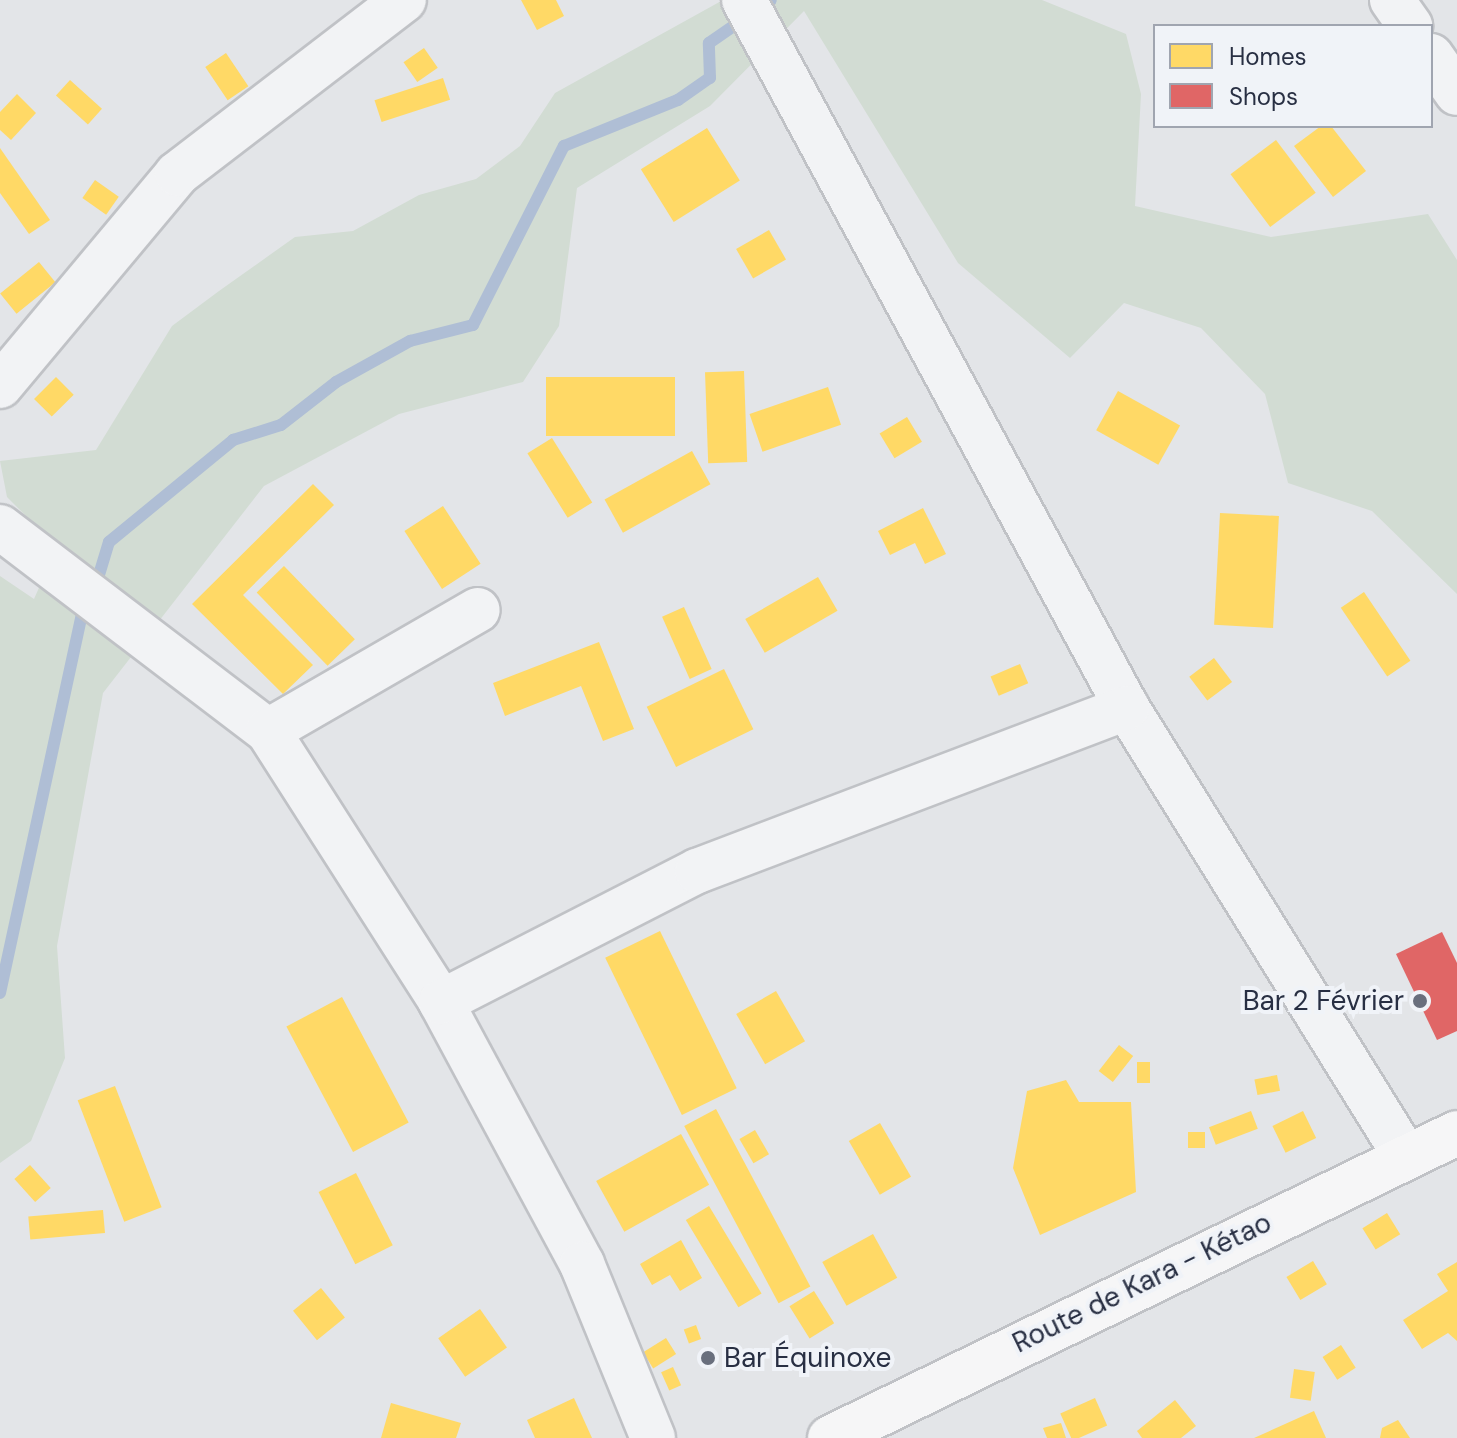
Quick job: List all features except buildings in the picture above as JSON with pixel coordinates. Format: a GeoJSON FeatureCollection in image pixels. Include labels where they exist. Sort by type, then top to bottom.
{"type":"FeatureCollection","features":[{"type":"Feature","properties":{"kind":"main road","name":"Route de Kara - Kétao"},"geometry":{"type":"LineString","coordinates":[[830,1438],[1457,1133]]}},
{"type":"Feature","properties":{"kind":"street"},"geometry":{"type":"LineString","coordinates":[[0,386],[177,174],[404,0]]}},
{"type":"Feature","properties":{"kind":"street"},"geometry":{"type":"LineString","coordinates":[[744,0],[781,63],[1127,708],[1406,1157]]}},
{"type":"Feature","properties":{"kind":"street"},"geometry":{"type":"LineString","coordinates":[[1392,0],[1409,24]]}},
{"type":"Feature","properties":{"kind":"street"},"geometry":{"type":"LineString","coordinates":[[1433,59],[1457,93]]}},
{"type":"Feature","properties":{"kind":"street"},"geometry":{"type":"LineString","coordinates":[[0,527],[268,731],[441,1002],[582,1264],[653,1438]]}},
{"type":"Feature","properties":{"kind":"street"},"geometry":{"type":"LineString","coordinates":[[268,731],[478,610]]}},
{"type":"Feature","properties":{"kind":"street"},"geometry":{"type":"LineString","coordinates":[[441,1002],[697,871],[1127,708]]}},
{"type":"Feature","properties":{"kind":"shaded area"},"geometry":{"type":"Polygon","coordinates":[[[723,0],[1042,0],[1126,34],[1141,94],[1135,206],[1271,237],[1428,214],[1457,260],[1457,594],[1372,511],[1288,483],[1265,394],[1201,328],[1124,303],[1070,358],[958,263],[804,11],[710,106],[577,188],[559,326],[523,382],[399,414],[264,486],[103,693],[57,946],[65,1058],[31,1141],[0,1163],[0,576],[34,599],[57,547],[7,497],[0,461],[96,450],[172,326],[219,291],[295,237],[353,231],[419,195],[476,179],[520,146],[555,93],[723,0]]]}},
{"type":"Feature","properties":{"kind":"waterway"},"geometry":{"type":"LineString","coordinates":[[95,588],[109,542],[233,440],[281,425],[336,382],[410,341],[473,325],[564,146],[678,100],[710,78],[709,43],[771,0]]}},
{"type":"Feature","properties":{"kind":"waterway"},"geometry":{"type":"LineString","coordinates":[[0,993],[84,603]]}},
{"type":"Feature","properties":{"kind":"place","name":"Bar 2 Février"},"geometry":{"type":"Point","coordinates":[1420,1001]}},
{"type":"Feature","properties":{"kind":"place","name":"Bar Équinoxe"},"geometry":{"type":"Point","coordinates":[708,1358]}}]}
